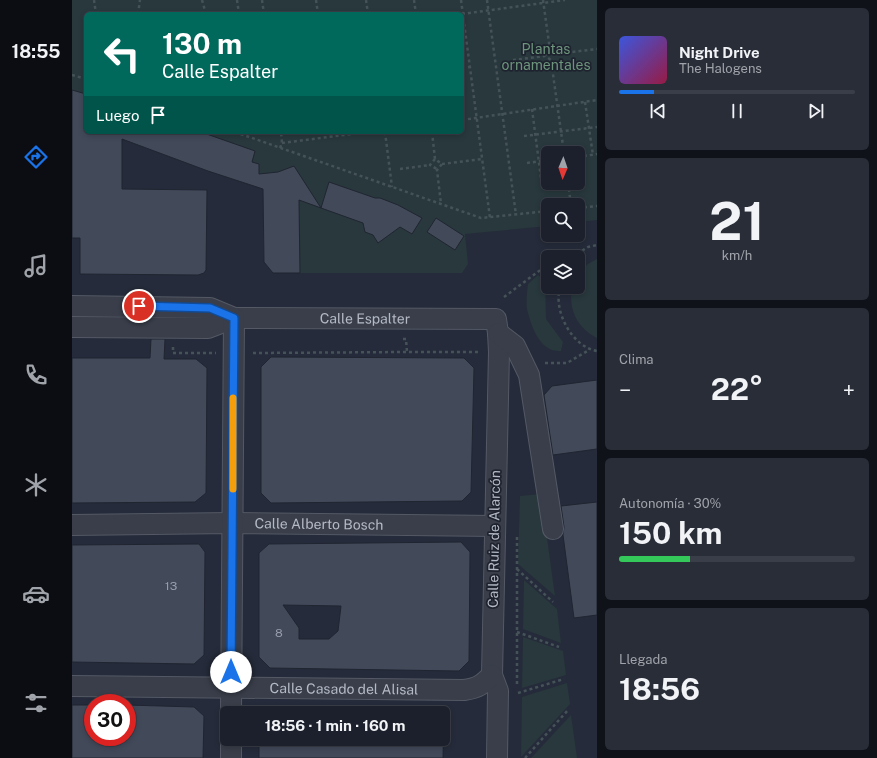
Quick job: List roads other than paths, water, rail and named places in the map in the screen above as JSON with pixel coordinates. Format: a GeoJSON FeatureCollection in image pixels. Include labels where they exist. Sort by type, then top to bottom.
{"type":"FeatureCollection","features":[{"type":"Feature","properties":{"kind":"street","name":"Calle Espalter"},"geometry":{"type":"LineString","coordinates":[[72,306],[210,308],[234,318],[498,335]]}},
{"type":"Feature","properties":{"kind":"street","name":"Calle Espalter"},"geometry":{"type":"LineString","coordinates":[[72,327],[208,328],[234,318]]}},
{"type":"Feature","properties":{"kind":"street"},"geometry":{"type":"LineString","coordinates":[[231,706],[234,318]]}},
{"type":"Feature","properties":{"kind":"street"},"geometry":{"type":"LineString","coordinates":[[498,335],[515,346],[529,375],[553,528]]}},
{"type":"Feature","properties":{"kind":"street","name":"Calle Ruiz de Alarcón"},"geometry":{"type":"LineString","coordinates":[[498,335],[492,675],[498,691],[498,758]]}},
{"type":"Feature","properties":{"kind":"street","name":"Calle Alberto Bosch"},"geometry":{"type":"LineString","coordinates":[[72,525],[232,523],[495,526]]}},
{"type":"Feature","properties":{"kind":"street","name":"Calle Casado del Alisal"},"geometry":{"type":"LineString","coordinates":[[72,686],[464,690],[475,689],[483,684],[492,675]]}},
{"type":"Feature","properties":{"kind":"street"},"geometry":{"type":"LineString","coordinates":[[231,746],[231,758]]}},
{"type":"Feature","properties":{"kind":"park label","name":"Plantas ornamentales"},"geometry":{"type":"Point","coordinates":[546,58]}}]}
